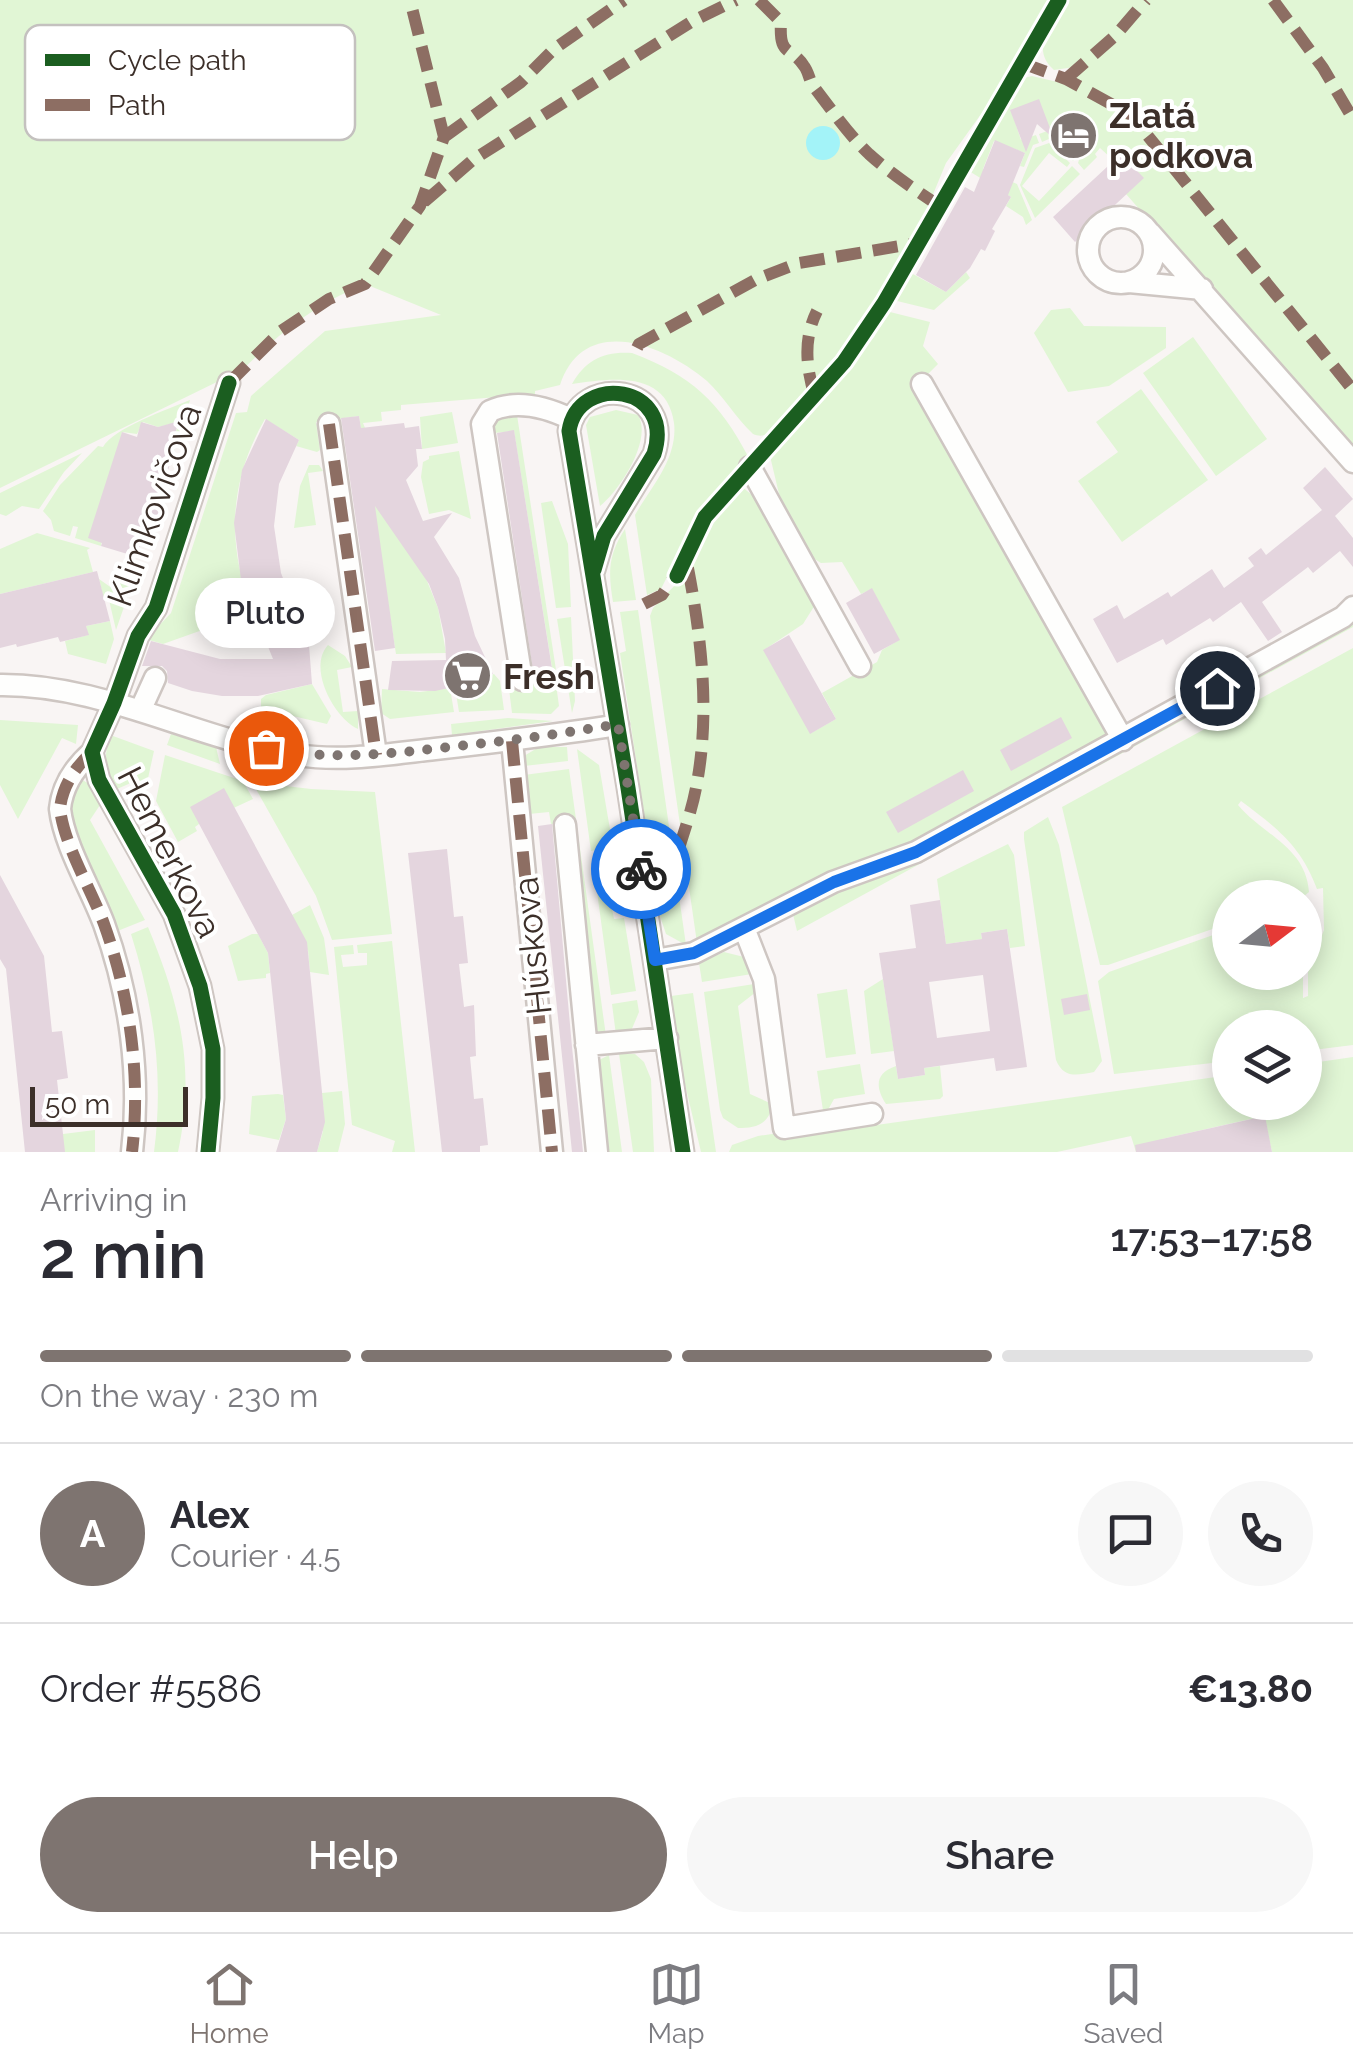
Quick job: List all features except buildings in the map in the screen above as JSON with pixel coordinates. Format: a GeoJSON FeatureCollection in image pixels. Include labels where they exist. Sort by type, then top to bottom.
{"type":"FeatureCollection","features":[{"type":"Feature","properties":{"kind":"street"},"geometry":{"type":"LineString","coordinates":[[1202,289],[1109,280],[1094,269],[1088,251],[1090,240],[1102,223],[1112,218],[1133,219],[1150,233],[1202,289],[1353,462]]}},
{"type":"Feature","properties":{"kind":"street"},"geometry":{"type":"LineString","coordinates":[[1128,282],[1146,272],[1151,263],[1154,243],[1150,233]]}},
{"type":"Feature","properties":{"kind":"street","name":"Klimkovičova"},"geometry":{"type":"LineString","coordinates":[[114,702],[138,636],[156,608],[229,383]]}},
{"type":"Feature","properties":{"kind":"street"},"geometry":{"type":"LineString","coordinates":[[922,384],[1123,740]]}},
{"type":"Feature","properties":{"kind":"street"},"geometry":{"type":"LineString","coordinates":[[594,570],[604,536],[654,454],[659,429],[650,407],[631,396],[596,396],[579,406],[570,419],[570,442],[594,570],[683,1152]]}},
{"type":"Feature","properties":{"kind":"street"},"geometry":{"type":"LineString","coordinates":[[522,680],[482,424],[490,411],[518,405],[545,408],[570,419]]}},
{"type":"Feature","properties":{"kind":"street"},"geometry":{"type":"LineString","coordinates":[[329,424],[376,755]]}},
{"type":"Feature","properties":{"kind":"street"},"geometry":{"type":"LineString","coordinates":[[750,468],[860,666]]}},
{"type":"Feature","properties":{"kind":"street"},"geometry":{"type":"LineString","coordinates":[[655,960],[694,953],[834,882],[916,852],[1343,617],[1353,607]]}},
{"type":"Feature","properties":{"kind":"street"},"geometry":{"type":"LineString","coordinates":[[140,712],[155,678]]}},
{"type":"Feature","properties":{"kind":"street"},"geometry":{"type":"LineString","coordinates":[[0,685],[58,689],[114,702],[214,736],[321,758],[512,740],[618,724]]}},
{"type":"Feature","properties":{"kind":"street","name":"Hemerkova"},"geometry":{"type":"LineString","coordinates":[[114,702],[92,752],[61,794],[60,809],[105,928],[126,1000],[134,1082],[132,1152]]}},
{"type":"Feature","properties":{"kind":"street","name":"Húskova"},"geometry":{"type":"LineString","coordinates":[[512,740],[552,1152]]}},
{"type":"Feature","properties":{"kind":"street","name":"Hemerkova"},"geometry":{"type":"LineString","coordinates":[[92,752],[99,780],[174,914],[200,986],[213,1049],[214,1098],[208,1152]]}},
{"type":"Feature","properties":{"kind":"street"},"geometry":{"type":"LineString","coordinates":[[565,824],[597,1152]]}},
{"type":"Feature","properties":{"kind":"street"},"geometry":{"type":"LineString","coordinates":[[744,928],[764,979],[784,1128],[872,1114]]}},
{"type":"Feature","properties":{"kind":"street"},"geometry":{"type":"LineString","coordinates":[[586,1045],[667,1038]]}},
{"type":"Feature","properties":{"kind":"green space"},"geometry":{"type":"Polygon","coordinates":[[[0,0],[1053,0],[1014,68],[946,163],[917,233],[861,331],[774,430],[764,435],[753,434],[713,387],[690,368],[670,356],[627,342],[606,342],[587,349],[571,362],[560,385],[535,394],[401,405],[401,410],[381,412],[382,421],[363,423],[438,608],[446,653],[396,654],[359,416],[316,422],[320,450],[317,452],[296,446],[299,440],[265,419],[244,466],[235,514],[238,562],[253,612],[163,644],[149,640],[139,665],[148,637],[171,613],[236,413],[247,412],[251,396],[325,331],[441,315],[365,284],[325,303],[292,326],[229,383],[223,379],[0,488],[0,0]]]}},
{"type":"Feature","properties":{"kind":"green space"},"geometry":{"type":"Polygon","coordinates":[[[1065,0],[1353,0],[1353,453],[1126,194],[1143,178],[1122,154],[1112,159],[1100,148],[1084,170],[1077,158],[1073,161],[1063,151],[1075,157],[1072,113],[1052,137],[1061,149],[1049,139],[1042,142],[1039,134],[1050,130],[1011,110],[1021,140],[1036,135],[1039,143],[1033,145],[1024,167],[1020,166],[1025,153],[994,141],[983,169],[1017,184],[1032,220],[1026,225],[1023,217],[1006,206],[1011,197],[969,171],[1024,78],[1032,76],[1070,85],[1075,67],[1054,70],[1043,53],[1045,35],[1065,0]]]}},
{"type":"Feature","properties":{"kind":"green space"},"geometry":{"type":"Polygon","coordinates":[[[1049,143],[1070,163],[1067,167],[1049,153],[1022,186],[1039,201],[1072,166],[1080,174],[1035,218],[1020,185],[1035,148],[1049,143]]]}},
{"type":"Feature","properties":{"kind":"green space"},"geometry":{"type":"Polygon","coordinates":[[[966,272],[970,278],[934,310],[893,300],[911,273],[946,292],[966,272]]]}},
{"type":"Feature","properties":{"kind":"green space"},"geometry":{"type":"Polygon","coordinates":[[[1070,308],[1084,326],[1166,327],[1166,348],[1109,386],[1068,392],[1034,333],[1051,310],[1070,308]]]}},
{"type":"Feature","properties":{"kind":"green space"},"geometry":{"type":"Polygon","coordinates":[[[886,311],[930,322],[923,346],[938,364],[925,377],[1114,739],[950,830],[697,943],[650,616],[679,581],[709,522],[741,486],[763,504],[815,605],[803,624],[764,650],[811,733],[836,719],[822,693],[877,662],[882,650],[899,640],[872,589],[861,594],[842,562],[821,563],[813,558],[779,494],[770,456],[874,337],[886,311]]]}},
{"type":"Feature","properties":{"kind":"green space"},"geometry":{"type":"Polygon","coordinates":[[[1193,337],[1267,439],[1216,476],[1143,373],[1193,337]]]}},
{"type":"Feature","properties":{"kind":"green space"},"geometry":{"type":"Polygon","coordinates":[[[632,353],[671,371],[702,393],[726,421],[749,458],[696,519],[661,589],[647,595],[635,515],[671,452],[674,423],[669,406],[661,394],[635,381],[572,384],[583,368],[597,358],[632,353]]]}},
{"type":"Feature","properties":{"kind":"green space"},"geometry":{"type":"Polygon","coordinates":[[[1141,389],[1208,480],[1122,542],[1078,481],[1118,452],[1096,422],[1141,389]]]}},
{"type":"Feature","properties":{"kind":"green space"},"geometry":{"type":"Polygon","coordinates":[[[190,400],[170,464],[166,462],[179,422],[158,427],[143,422],[137,434],[122,432],[101,546],[75,538],[78,527],[73,526],[70,536],[54,531],[43,511],[60,485],[98,446],[103,447],[129,426],[190,400]]]}},
{"type":"Feature","properties":{"kind":"green space"},"geometry":{"type":"Polygon","coordinates":[[[616,410],[638,415],[641,438],[632,464],[600,506],[586,425],[590,417],[616,410]]]}},
{"type":"Feature","properties":{"kind":"green space"},"geometry":{"type":"Polygon","coordinates":[[[452,412],[458,443],[422,449],[420,417],[452,412]]]}},
{"type":"Feature","properties":{"kind":"green space"},"geometry":{"type":"Polygon","coordinates":[[[517,415],[558,683],[559,706],[551,714],[512,713],[509,689],[554,680],[514,431],[494,433],[493,418],[517,415]]]}},
{"type":"Feature","properties":{"kind":"green space"},"geometry":{"type":"Polygon","coordinates":[[[459,451],[471,519],[449,510],[429,514],[421,477],[423,462],[429,456],[459,451]]]}},
{"type":"Feature","properties":{"kind":"green space"},"geometry":{"type":"Polygon","coordinates":[[[82,453],[39,509],[22,506],[6,516],[0,514],[0,493],[82,453]]]}},
{"type":"Feature","properties":{"kind":"green space"},"geometry":{"type":"Polygon","coordinates":[[[309,465],[319,465],[323,471],[308,473],[316,525],[294,528],[300,486],[309,465]]]}},
{"type":"Feature","properties":{"kind":"green space"},"geometry":{"type":"Polygon","coordinates":[[[552,501],[568,544],[571,607],[556,608],[541,503],[552,501]]]}},
{"type":"Feature","properties":{"kind":"green space"},"geometry":{"type":"Polygon","coordinates":[[[625,529],[636,600],[613,602],[611,564],[625,529]]]}},
{"type":"Feature","properties":{"kind":"green space"},"geometry":{"type":"Polygon","coordinates":[[[37,533],[90,548],[87,550],[93,572],[0,594],[0,549],[37,533]]]}},
{"type":"Feature","properties":{"kind":"green space"},"geometry":{"type":"Polygon","coordinates":[[[122,577],[133,581],[116,630],[99,579],[116,591],[122,577]]]}},
{"type":"Feature","properties":{"kind":"green space"},"geometry":{"type":"Polygon","coordinates":[[[638,610],[686,945],[666,934],[659,913],[620,653],[626,651],[620,612],[638,610]]]}},
{"type":"Feature","properties":{"kind":"green space"},"geometry":{"type":"Polygon","coordinates":[[[1353,615],[1353,627],[797,931],[792,910],[1353,615]]]}},
{"type":"Feature","properties":{"kind":"green space"},"geometry":{"type":"Polygon","coordinates":[[[571,617],[575,701],[572,713],[557,619],[571,617]]]}},
{"type":"Feature","properties":{"kind":"green space"},"geometry":{"type":"Polygon","coordinates":[[[110,621],[114,639],[106,664],[68,654],[65,641],[88,635],[86,626],[110,621]]]}},
{"type":"Feature","properties":{"kind":"green space"},"geometry":{"type":"Polygon","coordinates":[[[328,645],[345,656],[352,667],[337,670],[343,712],[358,711],[358,729],[340,714],[326,691],[320,666],[328,645]]]}},
{"type":"Feature","properties":{"kind":"green space"},"geometry":{"type":"Polygon","coordinates":[[[1353,648],[1353,1045],[1322,1049],[1322,1010],[1212,1010],[1212,1063],[1114,1074],[1098,981],[1109,972],[1212,935],[1212,990],[1303,990],[1303,998],[1308,996],[1308,990],[1322,990],[1322,880],[1313,880],[1286,839],[1241,801],[1238,805],[1248,816],[1292,853],[1307,880],[1212,880],[1212,929],[1100,965],[1062,807],[1353,648]]]}},
{"type":"Feature","properties":{"kind":"green space"},"geometry":{"type":"Polygon","coordinates":[[[494,674],[500,681],[504,710],[459,712],[455,687],[494,674]]]}},
{"type":"Feature","properties":{"kind":"green space"},"geometry":{"type":"Polygon","coordinates":[[[312,684],[331,716],[327,724],[261,708],[261,699],[266,695],[312,684]]]}},
{"type":"Feature","properties":{"kind":"green space"},"geometry":{"type":"Polygon","coordinates":[[[450,688],[454,712],[390,719],[381,713],[382,689],[420,692],[450,688]]]}},
{"type":"Feature","properties":{"kind":"green space"},"geometry":{"type":"Polygon","coordinates":[[[508,718],[553,721],[452,735],[451,724],[508,718]]]}},
{"type":"Feature","properties":{"kind":"green space"},"geometry":{"type":"Polygon","coordinates":[[[0,720],[78,725],[76,744],[62,738],[18,819],[0,785],[0,720]]]}},
{"type":"Feature","properties":{"kind":"green space"},"geometry":{"type":"Polygon","coordinates":[[[171,734],[216,747],[220,764],[167,745],[171,734]]]}},
{"type":"Feature","properties":{"kind":"green space"},"geometry":{"type":"Polygon","coordinates":[[[113,736],[154,751],[143,801],[133,782],[117,789],[110,776],[106,757],[113,736]]]}},
{"type":"Feature","properties":{"kind":"green space"},"geometry":{"type":"Polygon","coordinates":[[[539,747],[567,747],[568,761],[524,766],[524,756],[539,747]]]}},
{"type":"Feature","properties":{"kind":"green space"},"geometry":{"type":"Polygon","coordinates":[[[577,749],[599,765],[612,841],[600,843],[601,849],[591,851],[577,749]]]}},
{"type":"Feature","properties":{"kind":"green space"},"geometry":{"type":"Polygon","coordinates":[[[165,755],[243,781],[253,799],[199,824],[195,827],[197,831],[178,842],[156,801],[165,755]]]}},
{"type":"Feature","properties":{"kind":"green space"},"geometry":{"type":"Polygon","coordinates":[[[569,769],[606,1036],[594,1031],[569,822],[551,824],[549,812],[529,814],[524,775],[569,769]]]}},
{"type":"Feature","properties":{"kind":"green space"},"geometry":{"type":"Polygon","coordinates":[[[81,779],[89,784],[100,805],[90,820],[145,920],[115,932],[70,819],[70,798],[81,779]]]}},
{"type":"Feature","properties":{"kind":"green space"},"geometry":{"type":"Polygon","coordinates":[[[252,782],[375,792],[392,934],[332,940],[316,896],[252,782]]]}},
{"type":"Feature","properties":{"kind":"green space"},"geometry":{"type":"Polygon","coordinates":[[[1048,817],[1059,845],[1102,1061],[1094,1072],[1082,1074],[1067,1073],[1056,1060],[1024,839],[1024,832],[1048,817]]]}},
{"type":"Feature","properties":{"kind":"green space"},"geometry":{"type":"Polygon","coordinates":[[[1008,844],[1014,855],[1025,946],[1010,948],[1007,929],[981,933],[982,939],[946,944],[937,879],[1008,844]]]}},
{"type":"Feature","properties":{"kind":"green space"},"geometry":{"type":"Polygon","coordinates":[[[598,861],[601,877],[606,877],[614,919],[624,918],[636,991],[611,995],[593,862],[598,861]]]}},
{"type":"Feature","properties":{"kind":"green space"},"geometry":{"type":"Polygon","coordinates":[[[310,905],[324,938],[329,975],[310,972],[308,950],[292,952],[292,915],[310,905]]]}},
{"type":"Feature","properties":{"kind":"green space"},"geometry":{"type":"Polygon","coordinates":[[[148,927],[169,983],[182,1037],[185,1092],[178,1152],[154,1152],[158,1096],[155,1042],[131,934],[148,927]]]}},
{"type":"Feature","properties":{"kind":"green space"},"geometry":{"type":"Polygon","coordinates":[[[258,934],[268,953],[270,973],[266,978],[238,981],[228,946],[258,934]]]}},
{"type":"Feature","properties":{"kind":"green space"},"geometry":{"type":"Polygon","coordinates":[[[392,941],[415,1152],[392,1152],[395,1141],[352,1125],[334,947],[353,945],[354,954],[341,955],[343,967],[367,965],[367,953],[358,953],[357,945],[392,941]]]}},
{"type":"Feature","properties":{"kind":"green space"},"geometry":{"type":"Polygon","coordinates":[[[724,952],[744,957],[752,974],[702,982],[699,963],[724,952]]]}},
{"type":"Feature","properties":{"kind":"green space"},"geometry":{"type":"Polygon","coordinates":[[[883,979],[894,1051],[871,1054],[864,991],[883,979]]]}},
{"type":"Feature","properties":{"kind":"green space"},"geometry":{"type":"Polygon","coordinates":[[[754,984],[756,992],[738,1006],[750,1094],[772,1104],[761,1124],[738,1128],[723,1118],[720,1110],[704,992],[754,984]]]}},
{"type":"Feature","properties":{"kind":"green space"},"geometry":{"type":"Polygon","coordinates":[[[847,989],[856,1054],[826,1058],[817,994],[847,989]]]}},
{"type":"Feature","properties":{"kind":"green space"},"geometry":{"type":"Polygon","coordinates":[[[693,993],[716,1152],[701,1152],[684,1080],[671,996],[693,993]]]}},
{"type":"Feature","properties":{"kind":"green space"},"geometry":{"type":"Polygon","coordinates":[[[637,1000],[639,1012],[631,1031],[616,1035],[612,1004],[637,1000]]]}},
{"type":"Feature","properties":{"kind":"green space"},"geometry":{"type":"Polygon","coordinates":[[[619,1054],[635,1054],[644,1062],[651,1079],[654,1152],[633,1152],[619,1054]]]}},
{"type":"Feature","properties":{"kind":"green space"},"geometry":{"type":"Polygon","coordinates":[[[609,1055],[622,1152],[603,1152],[597,1061],[609,1055]]]}},
{"type":"Feature","properties":{"kind":"green space"},"geometry":{"type":"Polygon","coordinates":[[[1353,1057],[1353,1152],[1272,1152],[1265,1120],[1322,1120],[1322,1062],[1353,1057]]]}},
{"type":"Feature","properties":{"kind":"green space"},"geometry":{"type":"Polygon","coordinates":[[[860,1064],[865,1094],[834,1099],[824,1117],[817,1071],[860,1064]]]}},
{"type":"Feature","properties":{"kind":"green space"},"geometry":{"type":"Polygon","coordinates":[[[896,1066],[898,1079],[925,1075],[924,1068],[940,1066],[943,1096],[886,1104],[879,1081],[884,1072],[896,1066]]]}},
{"type":"Feature","properties":{"kind":"green space"},"geometry":{"type":"Polygon","coordinates":[[[1212,1078],[1212,1120],[1246,1120],[1162,1139],[1164,1152],[1136,1152],[1131,1136],[1057,1152],[729,1152],[732,1145],[758,1136],[825,1126],[827,1132],[1212,1078]]]}},
{"type":"Feature","properties":{"kind":"green space"},"geometry":{"type":"Polygon","coordinates":[[[342,1091],[345,1124],[338,1152],[317,1152],[323,1131],[308,1125],[309,1117],[324,1115],[322,1093],[342,1091]]]}},
{"type":"Feature","properties":{"kind":"green space"},"geometry":{"type":"Polygon","coordinates":[[[283,1095],[286,1119],[279,1140],[249,1134],[252,1096],[283,1095]]]}},
{"type":"Feature","properties":{"kind":"green space"},"geometry":{"type":"Polygon","coordinates":[[[95,1130],[95,1152],[47,1152],[63,1134],[95,1130]]]}},
{"type":"Feature","properties":{"kind":"water"},"geometry":{"type":"Polygon","coordinates":[[[823,126],[835,131],[840,143],[835,155],[823,160],[811,155],[806,143],[811,131],[823,126]]]}},
{"type":"Feature","properties":{"kind":"marked path"},"geometry":{"type":"LineString","coordinates":[[229,383],[281,331],[329,299],[365,284],[420,206],[444,137],[410,0]]}},
{"type":"Feature","properties":{"kind":"marked path"},"geometry":{"type":"LineString","coordinates":[[444,137],[521,82],[554,49],[624,0]]}},
{"type":"Feature","properties":{"kind":"marked path"},"geometry":{"type":"LineString","coordinates":[[424,202],[474,159],[691,22],[736,0]]}},
{"type":"Feature","properties":{"kind":"marked path"},"geometry":{"type":"LineString","coordinates":[[759,0],[781,22],[784,46],[804,66],[812,85],[854,138],[885,168],[938,205]]}},
{"type":"Feature","properties":{"kind":"marked path"},"geometry":{"type":"LineString","coordinates":[[1066,79],[1115,36],[1146,0]]}},
{"type":"Feature","properties":{"kind":"marked path"},"geometry":{"type":"LineString","coordinates":[[1273,0],[1323,68],[1353,119]]}},
{"type":"Feature","properties":{"kind":"marked path"},"geometry":{"type":"LineString","coordinates":[[1022,63],[1066,79],[1131,115],[1353,390]]}},
{"type":"Feature","properties":{"kind":"marked path"},"geometry":{"type":"LineString","coordinates":[[637,348],[757,279],[799,263],[918,243]]}},
{"type":"Feature","properties":{"kind":"marked path"},"geometry":{"type":"LineString","coordinates":[[815,397],[807,353],[817,311]]}},
{"type":"Feature","properties":{"kind":"marked path"},"geometry":{"type":"LineString","coordinates":[[329,424],[376,755]]}},
{"type":"Feature","properties":{"kind":"marked path"},"geometry":{"type":"LineString","coordinates":[[679,848],[696,788],[703,731],[700,644],[686,558]]}},
{"type":"Feature","properties":{"kind":"marked path"},"geometry":{"type":"LineString","coordinates":[[644,604],[662,595],[681,567]]}},
{"type":"Feature","properties":{"kind":"marked path"},"geometry":{"type":"LineString","coordinates":[[512,741],[552,1152]]}},
{"type":"Feature","properties":{"kind":"marked path"},"geometry":{"type":"LineString","coordinates":[[92,752],[70,778],[60,809],[72,852],[104,924],[121,979],[134,1065],[132,1152]]}},
{"type":"Feature","properties":{"kind":"cycle path"},"geometry":{"type":"LineString","coordinates":[[677,576],[705,517],[844,362],[884,303],[1059,0]]}},
{"type":"Feature","properties":{"kind":"cycle path"},"geometry":{"type":"LineString","coordinates":[[208,1152],[213,1049],[200,986],[174,914],[99,780],[92,752],[138,636],[156,608],[229,383]]}},
{"type":"Feature","properties":{"kind":"cycle path"},"geometry":{"type":"LineString","coordinates":[[594,570],[604,536],[654,454],[657,430],[651,413],[639,400],[623,394],[589,400],[576,412],[569,431],[683,1152]]}},
{"type":"Feature","properties":{"kind":"way so far"},"geometry":{"type":"LineString","coordinates":[[266,748],[321,758],[350,757],[570,733],[618,724],[641,869]]}},
{"type":"Feature","properties":{"kind":"place","name":"Zlatá podkova"},"geometry":{"type":"Point","coordinates":[1074,135]}},
{"type":"Feature","properties":{"kind":"place","name":"Fresh"},"geometry":{"type":"Point","coordinates":[468,676]}},
{"type":"Feature","properties":{"kind":"place","name":"Pluto"},"geometry":{"type":"Point","coordinates":[266,748]}},
{"type":"Feature","properties":{"kind":"route"},"geometry":{"type":"LineString","coordinates":[[641,869],[655,960],[694,953],[834,882],[916,852],[1217,688]]}}]}
